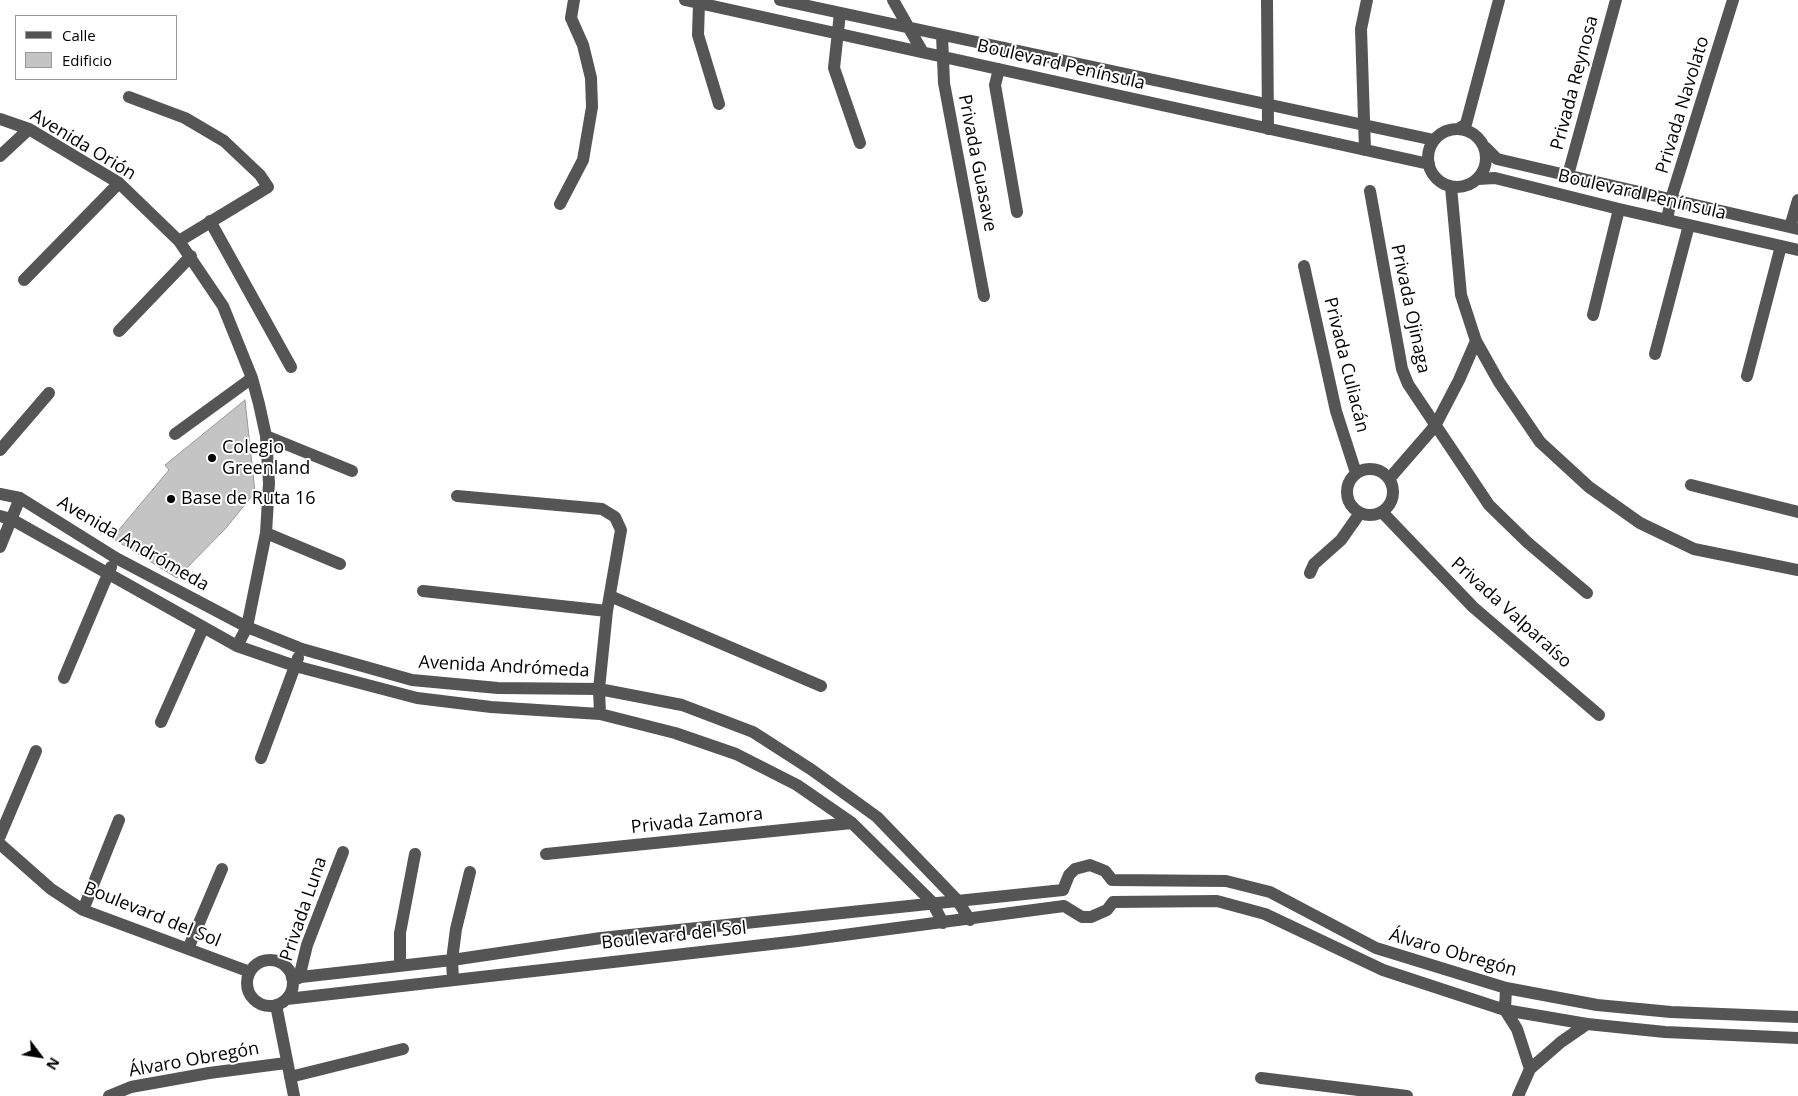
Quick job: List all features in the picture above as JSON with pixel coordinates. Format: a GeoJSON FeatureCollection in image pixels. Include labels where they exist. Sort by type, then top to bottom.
{"type":"FeatureCollection","features":[{"type":"Feature","properties":{"kind":"street"},"geometry":{"type":"LineString","coordinates":[[560,204],[582,160],[592,107],[591,78],[583,45],[571,18],[574,0]]}},
{"type":"Feature","properties":{"kind":"street","name":"Boulevard Península"},"geometry":{"type":"LineString","coordinates":[[684,0],[1429,164]]}},
{"type":"Feature","properties":{"kind":"street","name":"Boulevard Península"},"geometry":{"type":"LineString","coordinates":[[780,0],[800,2],[840,13],[1434,140]]}},
{"type":"Feature","properties":{"kind":"street"},"geometry":{"type":"LineString","coordinates":[[893,0],[922,51]]}},
{"type":"Feature","properties":{"kind":"street"},"geometry":{"type":"LineString","coordinates":[[1267,0],[1268,129]]}},
{"type":"Feature","properties":{"kind":"street"},"geometry":{"type":"LineString","coordinates":[[1365,150],[1361,29],[1367,0]]}},
{"type":"Feature","properties":{"kind":"street"},"geometry":{"type":"LineString","coordinates":[[1460,128],[1477,136],[1484,148],[1486,162],[1478,179],[1461,187],[1442,183],[1435,177],[1429,164],[1430,149],[1434,140],[1441,133],[1460,128],[1466,124],[1499,0]]}},
{"type":"Feature","properties":{"kind":"street","name":"Privada Reynosa"},"geometry":{"type":"LineString","coordinates":[[1568,175],[1616,0]]}},
{"type":"Feature","properties":{"kind":"street","name":"Privada Navolato"},"geometry":{"type":"LineString","coordinates":[[1667,220],[1671,199],[1733,0]]}},
{"type":"Feature","properties":{"kind":"street"},"geometry":{"type":"LineString","coordinates":[[698,2],[698,35],[719,104]]}},
{"type":"Feature","properties":{"kind":"street"},"geometry":{"type":"LineString","coordinates":[[800,2],[813,28]]}},
{"type":"Feature","properties":{"kind":"street"},"geometry":{"type":"LineString","coordinates":[[840,13],[834,68],[860,143]]}},
{"type":"Feature","properties":{"kind":"street","name":"Privada Guasave"},"geometry":{"type":"LineString","coordinates":[[942,35],[944,83],[984,296]]}},
{"type":"Feature","properties":{"kind":"street"},"geometry":{"type":"LineString","coordinates":[[999,69],[995,85],[1017,212]]}},
{"type":"Feature","properties":{"kind":"street"},"geometry":{"type":"LineString","coordinates":[[129,97],[184,118],[224,141],[260,175],[268,187],[179,241]]}},
{"type":"Feature","properties":{"kind":"street","name":"Avenida Orión"},"geometry":{"type":"LineString","coordinates":[[0,119],[29,129],[120,183],[179,241],[191,256],[223,306],[252,378],[266,436],[269,484],[266,533],[247,627],[236,646]]}},
{"type":"Feature","properties":{"kind":"street"},"geometry":{"type":"LineString","coordinates":[[0,156],[29,129]]}},
{"type":"Feature","properties":{"kind":"street","name":"Boulevard Península"},"geometry":{"type":"LineString","coordinates":[[1484,148],[1496,159],[1794,228]]}},
{"type":"Feature","properties":{"kind":"street","name":"Boulevard Península"},"geometry":{"type":"LineString","coordinates":[[1478,179],[1495,178],[1798,250]]}},
{"type":"Feature","properties":{"kind":"street"},"geometry":{"type":"LineString","coordinates":[[24,280],[120,183]]}},
{"type":"Feature","properties":{"kind":"street"},"geometry":{"type":"LineString","coordinates":[[1451,186],[1462,295],[1476,342],[1499,382],[1540,442],[1589,487],[1640,523],[1694,549],[1798,570]]}},
{"type":"Feature","properties":{"kind":"street","name":"Privada Ojinaga"},"geometry":{"type":"LineString","coordinates":[[1370,191],[1402,369],[1408,384],[1489,506],[1527,542],[1587,593]]}},
{"type":"Feature","properties":{"kind":"street"},"geometry":{"type":"LineString","coordinates":[[1794,228],[1798,200]]}},
{"type":"Feature","properties":{"kind":"street"},"geometry":{"type":"LineString","coordinates":[[1593,315],[1619,209]]}},
{"type":"Feature","properties":{"kind":"street"},"geometry":{"type":"LineString","coordinates":[[210,221],[291,367]]}},
{"type":"Feature","properties":{"kind":"street"},"geometry":{"type":"LineString","coordinates":[[1655,354],[1689,225]]}},
{"type":"Feature","properties":{"kind":"street"},"geometry":{"type":"LineString","coordinates":[[1747,376],[1781,246]]}},
{"type":"Feature","properties":{"kind":"street"},"geometry":{"type":"LineString","coordinates":[[119,331],[191,256]]}},
{"type":"Feature","properties":{"kind":"street","name":"Privada Culiacán"},"geometry":{"type":"LineString","coordinates":[[1304,266],[1336,411],[1356,473]]}},
{"type":"Feature","properties":{"kind":"street"},"geometry":{"type":"LineString","coordinates":[[1390,479],[1435,426],[1476,342]]}},
{"type":"Feature","properties":{"kind":"street"},"geometry":{"type":"LineString","coordinates":[[175,434],[252,378]]}},
{"type":"Feature","properties":{"kind":"street"},"geometry":{"type":"LineString","coordinates":[[0,450],[49,393]]}},
{"type":"Feature","properties":{"kind":"street"},"geometry":{"type":"LineString","coordinates":[[266,436],[352,471]]}},
{"type":"Feature","properties":{"kind":"street"},"geometry":{"type":"LineString","coordinates":[[1363,470],[1378,470],[1390,479],[1393,485],[1392,500],[1382,512],[1368,515],[1360,513],[1349,502],[1347,494],[1351,479],[1356,473],[1363,470]]}},
{"type":"Feature","properties":{"kind":"street"},"geometry":{"type":"LineString","coordinates":[[1691,485],[1798,512]]}},
{"type":"Feature","properties":{"kind":"street","name":"Avenida Andrómeda"},"geometry":{"type":"LineString","coordinates":[[0,494],[20,498],[116,558],[247,627],[302,649],[412,680],[498,688],[599,689],[682,705],[753,732],[812,770],[877,817],[957,900],[970,920]]}},
{"type":"Feature","properties":{"kind":"street"},"geometry":{"type":"LineString","coordinates":[[457,496],[602,509],[615,517],[622,530],[607,611],[599,689],[600,714]]}},
{"type":"Feature","properties":{"kind":"street"},"geometry":{"type":"LineString","coordinates":[[0,547],[5,518],[20,498]]}},
{"type":"Feature","properties":{"kind":"street","name":"Privada Valparaíso"},"geometry":{"type":"LineString","coordinates":[[1382,512],[1473,607],[1599,714]]}},
{"type":"Feature","properties":{"kind":"street"},"geometry":{"type":"LineString","coordinates":[[1310,574],[1314,564],[1341,540],[1360,513]]}},
{"type":"Feature","properties":{"kind":"street","name":"Avenida Andrómeda"},"geometry":{"type":"LineString","coordinates":[[5,518],[108,573],[236,646],[295,666],[417,698],[491,707],[600,714],[676,732],[736,754],[797,785],[852,823],[932,902],[943,923]]}},
{"type":"Feature","properties":{"kind":"street"},"geometry":{"type":"LineString","coordinates":[[266,533],[340,564]]}},
{"type":"Feature","properties":{"kind":"street"},"geometry":{"type":"LineString","coordinates":[[64,678],[116,558]]}},
{"type":"Feature","properties":{"kind":"street"},"geometry":{"type":"LineString","coordinates":[[423,591],[607,611]]}},
{"type":"Feature","properties":{"kind":"street"},"geometry":{"type":"LineString","coordinates":[[610,596],[821,686]]}},
{"type":"Feature","properties":{"kind":"street"},"geometry":{"type":"LineString","coordinates":[[161,722],[203,628]]}},
{"type":"Feature","properties":{"kind":"street"},"geometry":{"type":"LineString","coordinates":[[261,758],[302,649]]}},
{"type":"Feature","properties":{"kind":"street"},"geometry":{"type":"LineString","coordinates":[[0,836],[36,751]]}},
{"type":"Feature","properties":{"kind":"street"},"geometry":{"type":"LineString","coordinates":[[83,910],[119,820]]}},
{"type":"Feature","properties":{"kind":"street","name":"Privada Zamora"},"geometry":{"type":"LineString","coordinates":[[546,854],[852,823]]}},
{"type":"Feature","properties":{"kind":"street","name":"Boulevard del Sol"},"geometry":{"type":"LineString","coordinates":[[0,844],[51,889],[83,910],[250,972]]}},
{"type":"Feature","properties":{"kind":"street","name":"Privada Luna"},"geometry":{"type":"LineString","coordinates":[[296,978],[343,852]]}},
{"type":"Feature","properties":{"kind":"street"},"geometry":{"type":"LineString","coordinates":[[400,966],[400,933],[415,854]]}},
{"type":"Feature","properties":{"kind":"street","name":"Álvaro Obregón"},"geometry":{"type":"LineString","coordinates":[[1063,890],[1069,875],[1082,866],[1098,867],[1106,871],[1112,880],[1226,881],[1270,892],[1376,948],[1506,988],[1597,1005],[1671,1012],[1798,1017]]}},
{"type":"Feature","properties":{"kind":"street"},"geometry":{"type":"LineString","coordinates":[[188,949],[222,869]]}},
{"type":"Feature","properties":{"kind":"street"},"geometry":{"type":"LineString","coordinates":[[453,980],[452,960],[456,928],[470,872]]}},
{"type":"Feature","properties":{"kind":"street","name":"Boulevard del Sol"},"geometry":{"type":"LineString","coordinates":[[296,978],[452,960],[601,938],[932,902],[1063,890]]}},
{"type":"Feature","properties":{"kind":"street","name":"Álvaro Obregón"},"geometry":{"type":"LineString","coordinates":[[1113,902],[1217,901],[1265,914],[1383,970],[1505,1010],[1587,1024],[1665,1032],[1798,1038]]}},
{"type":"Feature","properties":{"kind":"street","name":"Boulevard del Sol"},"geometry":{"type":"LineString","coordinates":[[282,1002],[453,980],[970,920],[1064,906],[1082,917],[1091,918],[1100,915],[1113,902]]}},
{"type":"Feature","properties":{"kind":"street"},"geometry":{"type":"LineString","coordinates":[[282,1002],[261,1004],[249,994],[247,979],[250,972],[259,962],[272,960],[287,968],[296,978],[292,988],[282,1002],[286,1063],[294,1096]]}},
{"type":"Feature","properties":{"kind":"street"},"geometry":{"type":"LineString","coordinates":[[1506,988],[1505,1010],[1518,1029],[1530,1069]]}},
{"type":"Feature","properties":{"kind":"street"},"geometry":{"type":"LineString","coordinates":[[1518,1096],[1530,1069],[1561,1042],[1587,1024]]}},
{"type":"Feature","properties":{"kind":"street"},"geometry":{"type":"LineString","coordinates":[[290,1077],[404,1049]]}},
{"type":"Feature","properties":{"kind":"street","name":"Álvaro Obregón"},"geometry":{"type":"LineString","coordinates":[[109,1096],[131,1087],[209,1073],[286,1063]]}},
{"type":"Feature","properties":{"kind":"street"},"geometry":{"type":"LineString","coordinates":[[1261,1078],[1407,1096]]}},
{"type":"Feature","properties":{"kind":"building"},"geometry":{"type":"Polygon","coordinates":[[[245,400],[255,492],[226,528],[177,578],[112,538],[169,470],[165,465],[245,400]]]}},
{"type":"Feature","properties":{"kind":"place","name":"Colegio Greenland"},"geometry":{"type":"Point","coordinates":[212,458]}},
{"type":"Feature","properties":{"kind":"place","name":"Base de Ruta 16"},"geometry":{"type":"Point","coordinates":[171,499]}}]}
